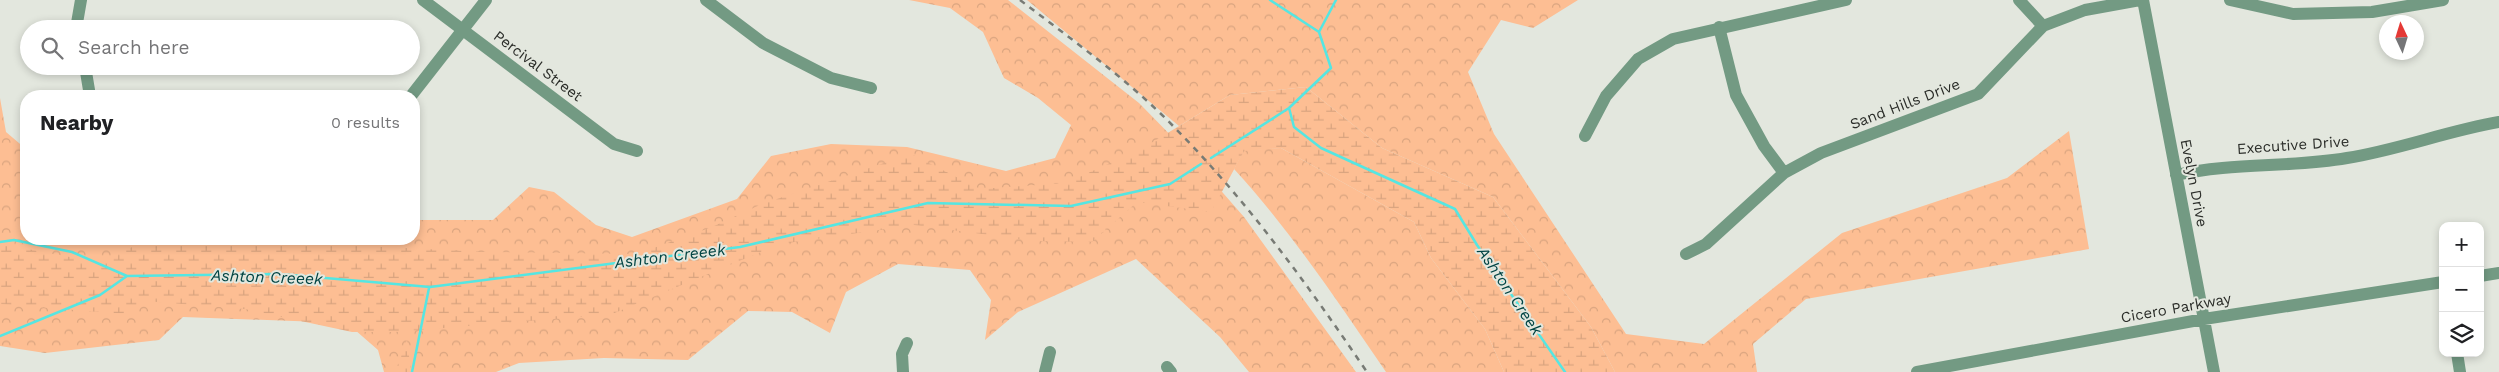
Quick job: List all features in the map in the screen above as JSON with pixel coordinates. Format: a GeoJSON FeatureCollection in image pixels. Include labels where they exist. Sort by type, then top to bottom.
{"type":"FeatureCollection","features":[{"type":"Feature","properties":{"kind":"street"},"geometry":{"type":"LineString","coordinates":[[78,20],[81,0]]}},
{"type":"Feature","properties":{"kind":"street","name":"Percival Street"},"geometry":{"type":"LineString","coordinates":[[423,0],[614,144],[637,151]]}},
{"type":"Feature","properties":{"kind":"street"},"geometry":{"type":"LineString","coordinates":[[417,90],[486,0]]}},
{"type":"Feature","properties":{"kind":"street"},"geometry":{"type":"LineString","coordinates":[[706,0],[762,44],[831,78],[871,88]]}},
{"type":"Feature","properties":{"kind":"street"},"geometry":{"type":"LineString","coordinates":[[1585,136],[1606,96],[1638,59],[1673,40],[1846,0]]}},
{"type":"Feature","properties":{"kind":"street"},"geometry":{"type":"LineString","coordinates":[[2018,0],[2043,26]]}},
{"type":"Feature","properties":{"kind":"street","name":"Sand Hills Drive"},"geometry":{"type":"LineString","coordinates":[[1686,254],[1706,244],[1784,173],[1821,153],[1978,94],[2043,26],[2085,10],[2142,0]]}},
{"type":"Feature","properties":{"kind":"street","name":"Evelyn Drive"},"geometry":{"type":"LineString","coordinates":[[2142,0],[2214,372]]}},
{"type":"Feature","properties":{"kind":"street"},"geometry":{"type":"LineString","coordinates":[[2230,0],[2254,2],[2293,14],[2372,12],[2443,0]]}},
{"type":"Feature","properties":{"kind":"street"},"geometry":{"type":"LineString","coordinates":[[1719,28],[1736,95],[1764,146],[1784,173]]}},
{"type":"Feature","properties":{"kind":"street"},"geometry":{"type":"LineString","coordinates":[[86,75],[89,90]]}},
{"type":"Feature","properties":{"kind":"street","name":"Executive Drive"},"geometry":{"type":"LineString","coordinates":[[2176,175],[2224,166],[2288,164],[2346,158],[2499,122]]}},
{"type":"Feature","properties":{"kind":"street"},"geometry":{"type":"LineString","coordinates":[[2484,275],[2499,273]]}},
{"type":"Feature","properties":{"kind":"street","name":"Cicero Parkway"},"geometry":{"type":"LineString","coordinates":[[1917,372],[2204,320],[2439,283]]}},
{"type":"Feature","properties":{"kind":"street"},"geometry":{"type":"LineString","coordinates":[[903,372],[902,354],[907,343]]}},
{"type":"Feature","properties":{"kind":"street"},"geometry":{"type":"LineString","coordinates":[[1045,372],[1050,352]]}},
{"type":"Feature","properties":{"kind":"street"},"geometry":{"type":"LineString","coordinates":[[2458,357],[2460,372]]}},
{"type":"Feature","properties":{"kind":"green space"},"geometry":{"type":"Polygon","coordinates":[[[909,0],[1008,0],[1139,103],[1189,154],[1244,217],[1356,372],[1249,372],[1220,337],[1136,259],[1018,312],[985,340],[991,300],[970,270],[898,264],[846,292],[830,333],[792,312],[748,311],[688,360],[604,358],[519,363],[496,372],[384,372],[378,350],[347,323],[183,317],[159,340],[45,353],[0,346],[0,98],[6,132],[20,144],[20,245],[420,245],[420,220],[493,220],[529,187],[554,192],[596,225],[632,237],[737,199],[771,156],[831,144],[907,147],[1006,171],[1055,158],[1071,125],[1038,98],[1004,78],[983,32],[950,8],[909,0]]]}},
{"type":"Feature","properties":{"kind":"green space"},"geometry":{"type":"Polygon","coordinates":[[[1027,0],[1578,0],[1533,28],[1501,20],[1468,72],[1494,134],[1626,334],[1704,344],[1842,233],[2007,178],[2069,131],[2089,249],[1806,299],[1753,344],[1757,372],[1615,372],[1591,327],[1493,197],[1382,148],[1306,87],[1230,95],[1179,126],[1027,0]]]}},
{"type":"Feature","properties":{"kind":"green space"},"geometry":{"type":"Polygon","coordinates":[[[1306,87],[1382,148],[1493,197],[1591,327],[1615,372],[1504,372],[1485,329],[1431,258],[1414,222],[1281,148],[1244,151],[1211,212],[1137,202],[1092,242],[1036,241],[914,225],[780,244],[612,314],[395,332],[352,332],[245,309],[145,301],[124,314],[0,304],[1,244],[96,262],[137,245],[341,245],[487,252],[637,254],[712,227],[762,204],[911,154],[980,189],[1066,183],[1143,148],[1230,95],[1306,87]]]}},
{"type":"Feature","properties":{"kind":"green space"},"geometry":{"type":"Polygon","coordinates":[[[1281,148],[1414,222],[1431,258],[1485,329],[1504,372],[1386,372],[1332,293],[1294,242],[1234,169],[1244,150],[1281,148]]]}},
{"type":"Feature","properties":{"kind":"green space"},"geometry":{"type":"Polygon","coordinates":[[[407,340],[411,372],[395,372],[407,340]]]}},
{"type":"Feature","properties":{"kind":"waterway"},"geometry":{"type":"LineString","coordinates":[[1270,0],[1319,32]]}},
{"type":"Feature","properties":{"kind":"waterway"},"geometry":{"type":"LineString","coordinates":[[1211,158],[1289,108],[1331,68],[1319,32],[1336,0]]}},
{"type":"Feature","properties":{"kind":"waterway","name":"Ashton Creek"},"geometry":{"type":"LineString","coordinates":[[1289,108],[1294,127],[1321,148],[1455,209],[1477,245],[1565,372]]}},
{"type":"Feature","properties":{"kind":"waterway","name":"Ashton Creeek"},"geometry":{"type":"LineString","coordinates":[[38,245],[72,252],[127,276],[279,274],[430,287],[740,247],[928,203],[1071,206],[1170,184],[1201,164]]}},
{"type":"Feature","properties":{"kind":"waterway","name":"Ashton Creeek"},"geometry":{"type":"LineString","coordinates":[[0,242],[20,241]]}},
{"type":"Feature","properties":{"kind":"waterway"},"geometry":{"type":"LineString","coordinates":[[0,336],[100,295],[127,276]]}},
{"type":"Feature","properties":{"kind":"waterway"},"geometry":{"type":"LineString","coordinates":[[412,372],[429,288]]}},
{"type":"Feature","properties":{"kind":"railway"},"geometry":{"type":"LineString","coordinates":[[1020,0],[1126,82],[1189,142],[1270,237],[1367,372]]}}]}
